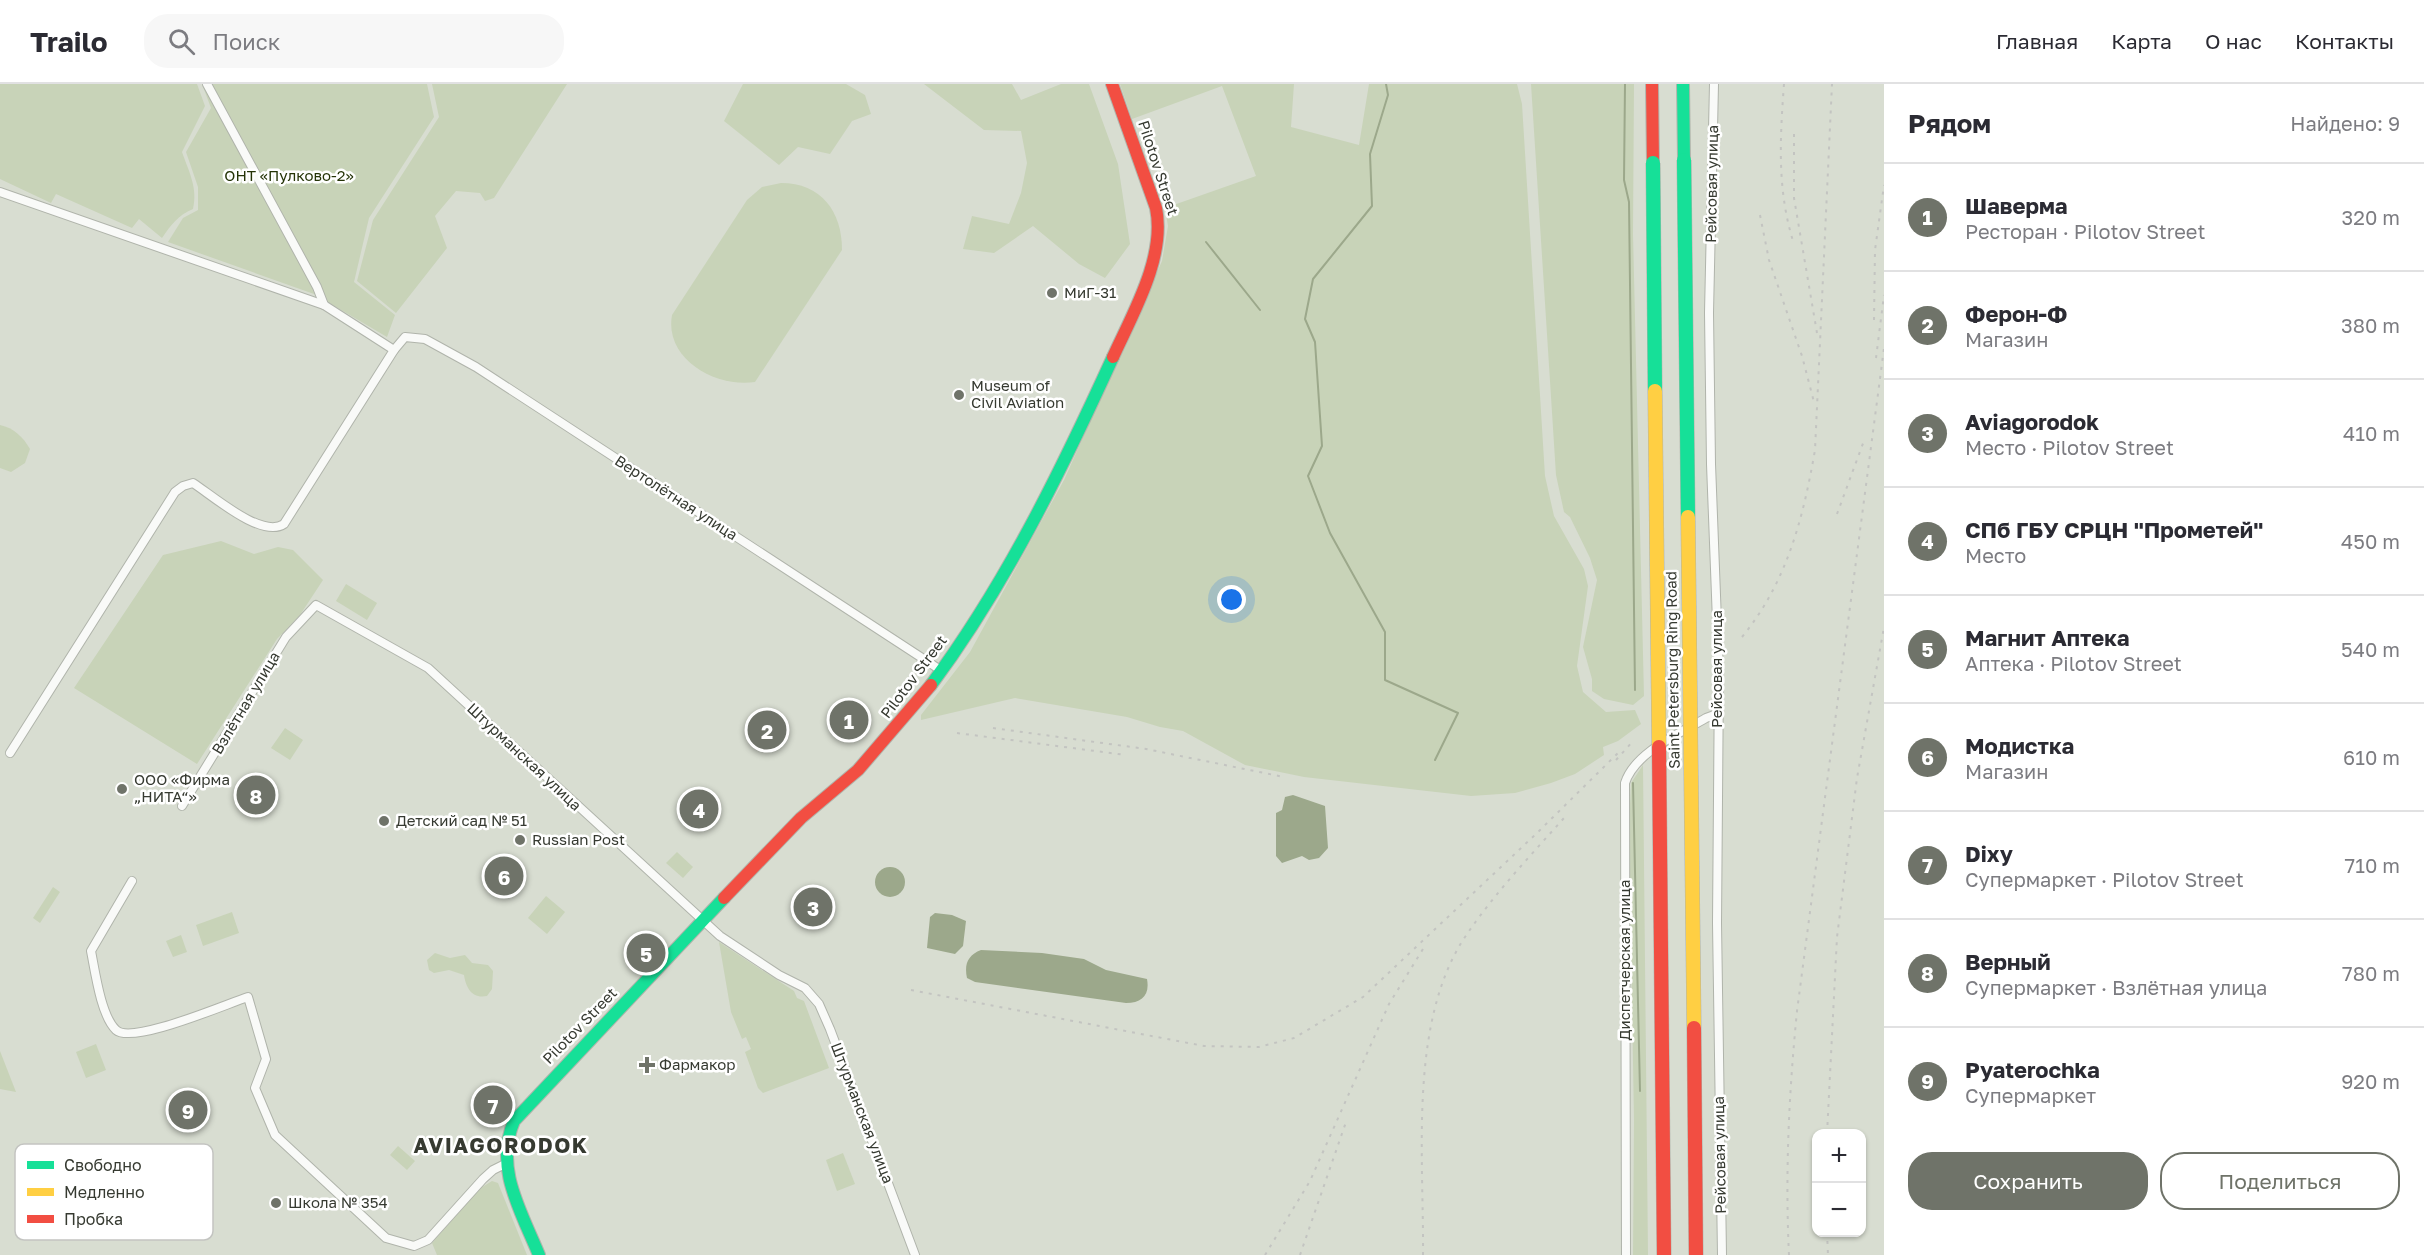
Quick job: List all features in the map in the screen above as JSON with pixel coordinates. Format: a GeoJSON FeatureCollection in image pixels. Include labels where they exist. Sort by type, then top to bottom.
{"type":"FeatureCollection","features":[{"type":"Feature","properties":{"kind":"main road","name":"Pilotov Street"},"geometry":{"type":"LineString","coordinates":[[539,1255],[505,1164],[504,1142],[514,1121],[801,818],[874,753],[916,706],[942,671],[1003,575],[1058,477],[1117,348],[1159,244],[1156,208],[1112,84]]}},
{"type":"Feature","properties":{"kind":"main road","name":"Saint Petersburg Ring Road"},"geometry":{"type":"LineString","coordinates":[[1652,84],[1664,1255]]}},
{"type":"Feature","properties":{"kind":"main road","name":"Saint Petersburg Ring Road"},"geometry":{"type":"LineString","coordinates":[[1683,84],[1696,1255]]}},
{"type":"Feature","properties":{"kind":"street"},"geometry":{"type":"LineString","coordinates":[[207,84],[317,286],[324,304]]}},
{"type":"Feature","properties":{"kind":"street","name":"Рейсовая улица"},"geometry":{"type":"LineString","coordinates":[[1714,84],[1709,313],[1711,464],[1719,674],[1722,1255]]}},
{"type":"Feature","properties":{"kind":"street"},"geometry":{"type":"LineString","coordinates":[[0,192],[324,304],[394,350],[284,524],[278,529],[268,529],[255,524],[193,483],[183,486],[176,492],[10,753]]}},
{"type":"Feature","properties":{"kind":"street","name":"Вертолётная улица"},"geometry":{"type":"LineString","coordinates":[[394,350],[405,337],[425,339],[476,367],[942,671]]}},
{"type":"Feature","properties":{"kind":"street","name":"Взлётная улица"},"geometry":{"type":"LineString","coordinates":[[182,806],[286,637],[316,605]]}},
{"type":"Feature","properties":{"kind":"street","name":"Штурманская улица"},"geometry":{"type":"LineString","coordinates":[[316,605],[428,668],[702,922],[736,949],[805,988],[819,1004],[915,1255]]}},
{"type":"Feature","properties":{"kind":"street","name":"Диспетчерская улица"},"geometry":{"type":"LineString","coordinates":[[1626,1255],[1625,783],[1628,774],[1638,761],[1706,718],[1718,714]]}},
{"type":"Feature","properties":{"kind":"street"},"geometry":{"type":"LineString","coordinates":[[132,880],[91,951],[108,1016],[117,1031],[126,1034],[151,1031],[248,996],[266,1059],[255,1088],[275,1135],[386,1238],[396,1243],[414,1246],[428,1240],[483,1179],[493,1170],[505,1164]]}},
{"type":"Feature","properties":{"kind":"green space"},"geometry":{"type":"Polygon","coordinates":[[[0,84],[197,84],[205,106],[182,152],[194,187],[193,209],[179,217],[162,238],[139,219],[132,228],[56,194],[51,203],[0,179],[0,84]]]}},
{"type":"Feature","properties":{"kind":"green space","name":"ОНТ «Пулково-2»"},"geometry":{"type":"Polygon","coordinates":[[[202,84],[427,84],[434,117],[369,218],[354,282],[395,315],[387,337],[314,294],[168,242],[183,218],[198,210],[198,187],[186,152],[211,108],[202,84]]]}},
{"type":"Feature","properties":{"kind":"green space"},"geometry":{"type":"Polygon","coordinates":[[[432,84],[567,84],[494,198],[485,201],[480,193],[456,191],[435,216],[447,248],[396,313],[357,281],[373,220],[439,117],[432,84]]]}},
{"type":"Feature","properties":{"kind":"green space"},"geometry":{"type":"Polygon","coordinates":[[[743,84],[846,84],[865,95],[871,114],[852,121],[830,154],[798,147],[779,165],[724,121],[743,84]]]}},
{"type":"Feature","properties":{"kind":"green space"},"geometry":{"type":"Polygon","coordinates":[[[924,84],[1012,84],[1021,100],[1061,84],[1089,84],[1118,164],[1130,244],[1105,278],[1079,264],[1033,226],[994,253],[963,249],[972,216],[1009,224],[1021,193],[1027,163],[1021,131],[984,130],[924,84]]]}},
{"type":"Feature","properties":{"kind":"green space"},"geometry":{"type":"Polygon","coordinates":[[[1120,84],[1294,84],[1291,127],[1359,145],[1369,84],[1517,84],[1522,104],[1545,476],[1554,516],[1584,569],[1588,586],[1577,666],[1583,692],[1606,712],[1635,710],[1641,724],[1618,741],[1603,747],[1604,755],[1575,774],[1551,783],[1515,793],[1471,796],[1304,777],[1245,765],[1183,731],[1127,717],[1015,698],[921,720],[921,715],[970,652],[1064,480],[1162,261],[1168,226],[1165,208],[1256,176],[1222,86],[1132,119],[1120,84]]]}},
{"type":"Feature","properties":{"kind":"green space"},"geometry":{"type":"Polygon","coordinates":[[[1531,84],[1634,84],[1633,234],[1644,696],[1633,705],[1604,699],[1592,691],[1592,679],[1583,647],[1597,580],[1590,558],[1570,517],[1564,512],[1556,475],[1531,84]]]}},
{"type":"Feature","properties":{"kind":"green space"},"geometry":{"type":"Polygon","coordinates":[[[781,183],[807,188],[826,202],[838,223],[842,250],[755,382],[740,383],[725,380],[696,368],[685,358],[676,345],[672,331],[672,315],[747,200],[762,187],[781,183]]]}},
{"type":"Feature","properties":{"kind":"green space"},"geometry":{"type":"Polygon","coordinates":[[[0,425],[18,434],[30,449],[25,463],[11,472],[0,468],[0,425]]]}},
{"type":"Feature","properties":{"kind":"green space"},"geometry":{"type":"Polygon","coordinates":[[[221,541],[254,554],[278,547],[293,550],[323,580],[300,615],[277,639],[197,764],[74,688],[163,555],[221,541]]]}},
{"type":"Feature","properties":{"kind":"green space"},"geometry":{"type":"Polygon","coordinates":[[[346,584],[377,603],[367,620],[336,601],[346,584]]]}},
{"type":"Feature","properties":{"kind":"green space"},"geometry":{"type":"Polygon","coordinates":[[[285,728],[303,740],[290,760],[271,748],[285,728]]]}},
{"type":"Feature","properties":{"kind":"green space"},"geometry":{"type":"Polygon","coordinates":[[[1643,765],[1648,1255],[1633,1255],[1634,1120],[1629,827],[1631,783],[1643,765]]]}},
{"type":"Feature","properties":{"kind":"green space"},"geometry":{"type":"Polygon","coordinates":[[[677,852],[693,867],[683,878],[666,863],[677,852]]]}},
{"type":"Feature","properties":{"kind":"green space"},"geometry":{"type":"Polygon","coordinates":[[[53,887],[60,892],[40,923],[33,918],[53,887]]]}},
{"type":"Feature","properties":{"kind":"green space"},"geometry":{"type":"Polygon","coordinates":[[[546,896],[565,912],[547,934],[528,918],[546,896]]]}},
{"type":"Feature","properties":{"kind":"green space"},"geometry":{"type":"Polygon","coordinates":[[[232,912],[239,933],[203,946],[196,925],[232,912]]]}},
{"type":"Feature","properties":{"kind":"green space"},"geometry":{"type":"Polygon","coordinates":[[[181,935],[187,952],[173,957],[166,941],[181,935]]]}},
{"type":"Feature","properties":{"kind":"green space"},"geometry":{"type":"Polygon","coordinates":[[[719,942],[794,991],[797,998],[804,1001],[829,1068],[763,1093],[758,1088],[745,1052],[751,1049],[746,1037],[742,1039],[731,1012],[719,942]]]}},
{"type":"Feature","properties":{"kind":"green space"},"geometry":{"type":"Polygon","coordinates":[[[435,953],[450,958],[465,955],[472,963],[488,965],[493,971],[492,989],[487,996],[477,996],[471,992],[464,975],[449,970],[434,973],[429,970],[427,960],[435,953]]]}},
{"type":"Feature","properties":{"kind":"green space"},"geometry":{"type":"Polygon","coordinates":[[[96,1044],[106,1070],[86,1078],[76,1052],[96,1044]]]}},
{"type":"Feature","properties":{"kind":"green space"},"geometry":{"type":"Polygon","coordinates":[[[0,1051],[16,1092],[0,1089],[0,1051]]]}},
{"type":"Feature","properties":{"kind":"green space"},"geometry":{"type":"Polygon","coordinates":[[[398,1146],[415,1161],[407,1170],[390,1155],[398,1146]]]}},
{"type":"Feature","properties":{"kind":"green space"},"geometry":{"type":"Polygon","coordinates":[[[843,1153],[855,1184],[837,1191],[826,1160],[843,1153]]]}},
{"type":"Feature","properties":{"kind":"green space"},"geometry":{"type":"Polygon","coordinates":[[[492,1181],[498,1183],[527,1255],[437,1255],[432,1243],[479,1189],[492,1181]]]}},
{"type":"Feature","properties":{"kind":"shaded area"},"geometry":{"type":"Polygon","coordinates":[[[1293,795],[1325,806],[1328,848],[1319,858],[1309,860],[1302,856],[1282,863],[1276,856],[1276,813],[1282,810],[1285,797],[1293,795]]]}},
{"type":"Feature","properties":{"kind":"shaded area"},"geometry":{"type":"Polygon","coordinates":[[[890,867],[896,868],[904,876],[904,888],[896,896],[890,897],[884,896],[876,888],[875,882],[876,876],[884,868],[890,867]]]}},
{"type":"Feature","properties":{"kind":"shaded area"},"geometry":{"type":"Polygon","coordinates":[[[935,913],[952,915],[966,921],[963,946],[955,954],[927,948],[930,917],[935,913]]]}},
{"type":"Feature","properties":{"kind":"shaded area"},"geometry":{"type":"Polygon","coordinates":[[[981,950],[1042,953],[1084,959],[1106,970],[1147,979],[1146,994],[1136,1002],[1126,1003],[975,982],[967,978],[966,968],[970,957],[981,950]]]}},
{"type":"Feature","properties":{"kind":"waterway"},"geometry":{"type":"LineString","coordinates":[[1386,84],[1388,95],[1370,154],[1372,206],[1313,279],[1305,319],[1315,342],[1322,446],[1308,476],[1330,533],[1385,632],[1385,680],[1458,713],[1435,760]]}},
{"type":"Feature","properties":{"kind":"waterway"},"geometry":{"type":"LineString","coordinates":[[1625,84],[1624,180],[1629,202],[1635,690]]}},
{"type":"Feature","properties":{"kind":"waterway"},"geometry":{"type":"LineString","coordinates":[[1206,242],[1260,310]]}},
{"type":"Feature","properties":{"kind":"waterway"},"geometry":{"type":"LineString","coordinates":[[1633,783],[1640,1091]]}},
{"type":"Feature","properties":{"kind":"railway"},"geometry":{"type":"LineString","coordinates":[[1784,84],[1782,183],[1793,241]]}},
{"type":"Feature","properties":{"kind":"railway"},"geometry":{"type":"LineString","coordinates":[[1742,637],[1771,594],[1791,549],[1805,501],[1815,450],[1832,84]]}},
{"type":"Feature","properties":{"kind":"railway"},"geometry":{"type":"LineString","coordinates":[[1794,134],[1794,198],[1817,333]]}},
{"type":"Feature","properties":{"kind":"railway"},"geometry":{"type":"LineString","coordinates":[[1874,320],[1875,250],[1884,185]]}},
{"type":"Feature","properties":{"kind":"railway"},"geometry":{"type":"LineString","coordinates":[[1760,215],[1769,260],[1802,356],[1814,402]]}},
{"type":"Feature","properties":{"kind":"railway"},"geometry":{"type":"LineString","coordinates":[[1876,358],[1884,295]]}},
{"type":"Feature","properties":{"kind":"railway"},"geometry":{"type":"LineString","coordinates":[[1789,1255],[1787,1194],[1797,1011],[1884,348]]}},
{"type":"Feature","properties":{"kind":"railway"},"geometry":{"type":"LineString","coordinates":[[1837,514],[1865,438]]}},
{"type":"Feature","properties":{"kind":"railway"},"geometry":{"type":"LineString","coordinates":[[1827,1129],[1837,937],[1857,778],[1884,627]]}},
{"type":"Feature","properties":{"kind":"railway"},"geometry":{"type":"LineString","coordinates":[[993,728],[1146,749],[1284,777]]}},
{"type":"Feature","properties":{"kind":"railway"},"geometry":{"type":"LineString","coordinates":[[957,733],[1126,755]]}},
{"type":"Feature","properties":{"kind":"railway"},"geometry":{"type":"LineString","coordinates":[[1616,760],[1634,740]]}},
{"type":"Feature","properties":{"kind":"railway"},"geometry":{"type":"LineString","coordinates":[[911,990],[1204,1046],[1259,1047],[1294,1038],[1363,997],[1537,833],[1619,752]]}},
{"type":"Feature","properties":{"kind":"railway"},"geometry":{"type":"LineString","coordinates":[[1423,1255],[1423,1089],[1427,1047],[1435,1006],[1448,968],[1467,934],[1501,889],[1564,818]]}},
{"type":"Feature","properties":{"kind":"railway"},"geometry":{"type":"LineString","coordinates":[[1265,1255],[1310,1181],[1389,1004],[1423,949]]}},
{"type":"Feature","properties":{"kind":"railway"},"geometry":{"type":"LineString","coordinates":[[1300,1255],[1346,1122]]}},
{"type":"Feature","properties":{"kind":"railway"},"geometry":{"type":"LineString","coordinates":[[1827,1237],[1828,1255]]}},
{"type":"Feature","properties":{"kind":"traffic: fast"},"geometry":{"type":"LineString","coordinates":[[1683,84],[1684,160]]}},
{"type":"Feature","properties":{"kind":"traffic: fast"},"geometry":{"type":"LineString","coordinates":[[1684,160],[1688,517]]}},
{"type":"Feature","properties":{"kind":"traffic: fast"},"geometry":{"type":"LineString","coordinates":[[1653,163],[1655,391]]}},
{"type":"Feature","properties":{"kind":"traffic: fast"},"geometry":{"type":"LineString","coordinates":[[931,685],[984,607],[1031,526],[1113,357]]}},
{"type":"Feature","properties":{"kind":"traffic: fast"},"geometry":{"type":"LineString","coordinates":[[539,1255],[518,1206],[508,1172],[509,1138],[514,1121],[724,898]]}},
{"type":"Feature","properties":{"kind":"traffic: jam"},"geometry":{"type":"LineString","coordinates":[[1112,84],[1156,208],[1158,227],[1156,246],[1146,284],[1113,357]]}},
{"type":"Feature","properties":{"kind":"traffic: jam"},"geometry":{"type":"LineString","coordinates":[[1652,84],[1653,163]]}},
{"type":"Feature","properties":{"kind":"traffic: jam"},"geometry":{"type":"LineString","coordinates":[[724,898],[801,818],[858,770],[931,685]]}},
{"type":"Feature","properties":{"kind":"traffic: jam"},"geometry":{"type":"LineString","coordinates":[[1659,747],[1664,1255]]}},
{"type":"Feature","properties":{"kind":"traffic: jam"},"geometry":{"type":"LineString","coordinates":[[1694,1028],[1696,1255]]}},
{"type":"Feature","properties":{"kind":"traffic: slow"},"geometry":{"type":"LineString","coordinates":[[1655,391],[1659,747]]}},
{"type":"Feature","properties":{"kind":"traffic: slow"},"geometry":{"type":"LineString","coordinates":[[1688,517],[1694,1028]]}},
{"type":"Feature","properties":{"kind":"place","name":"МиГ-31"},"geometry":{"type":"Point","coordinates":[1052,293]}},
{"type":"Feature","properties":{"kind":"place","name":"Museum of Civil Aviation"},"geometry":{"type":"Point","coordinates":[959,395]}},
{"type":"Feature","properties":{"kind":"place","name":"Шаверма"},"geometry":{"type":"Point","coordinates":[849,720]}},
{"type":"Feature","properties":{"kind":"place","name":"Ферон-Ф"},"geometry":{"type":"Point","coordinates":[767,730]}},
{"type":"Feature","properties":{"kind":"place","name":"ООО «Фирма „НИТА“»"},"geometry":{"type":"Point","coordinates":[122,789]}},
{"type":"Feature","properties":{"kind":"place","name":"Верный"},"geometry":{"type":"Point","coordinates":[256,795]}},
{"type":"Feature","properties":{"kind":"place","name":"СПб ГБУ СРЦН \"Прометей\""},"geometry":{"type":"Point","coordinates":[699,809]}},
{"type":"Feature","properties":{"kind":"place","name":"Детский сад № 51"},"geometry":{"type":"Point","coordinates":[384,821]}},
{"type":"Feature","properties":{"kind":"place","name":"Russian Post"},"geometry":{"type":"Point","coordinates":[520,840]}},
{"type":"Feature","properties":{"kind":"place","name":"Модистка"},"geometry":{"type":"Point","coordinates":[504,876]}},
{"type":"Feature","properties":{"kind":"place","name":"Aviagorodok"},"geometry":{"type":"Point","coordinates":[813,907]}},
{"type":"Feature","properties":{"kind":"place","name":"Магнит Аптека"},"geometry":{"type":"Point","coordinates":[646,953]}},
{"type":"Feature","properties":{"kind":"place","name":"Фармакор"},"geometry":{"type":"Point","coordinates":[647,1065]}},
{"type":"Feature","properties":{"kind":"place","name":"Dixy"},"geometry":{"type":"Point","coordinates":[493,1105]}},
{"type":"Feature","properties":{"kind":"place","name":"Pyaterochka"},"geometry":{"type":"Point","coordinates":[188,1110]}},
{"type":"Feature","properties":{"kind":"place","name":"Школа № 354"},"geometry":{"type":"Point","coordinates":[276,1203]}},
{"type":"Feature","properties":{"kind":"district","name":"AVIAGORODOK"},"geometry":{"type":"Point","coordinates":[501,1146]}}]}
